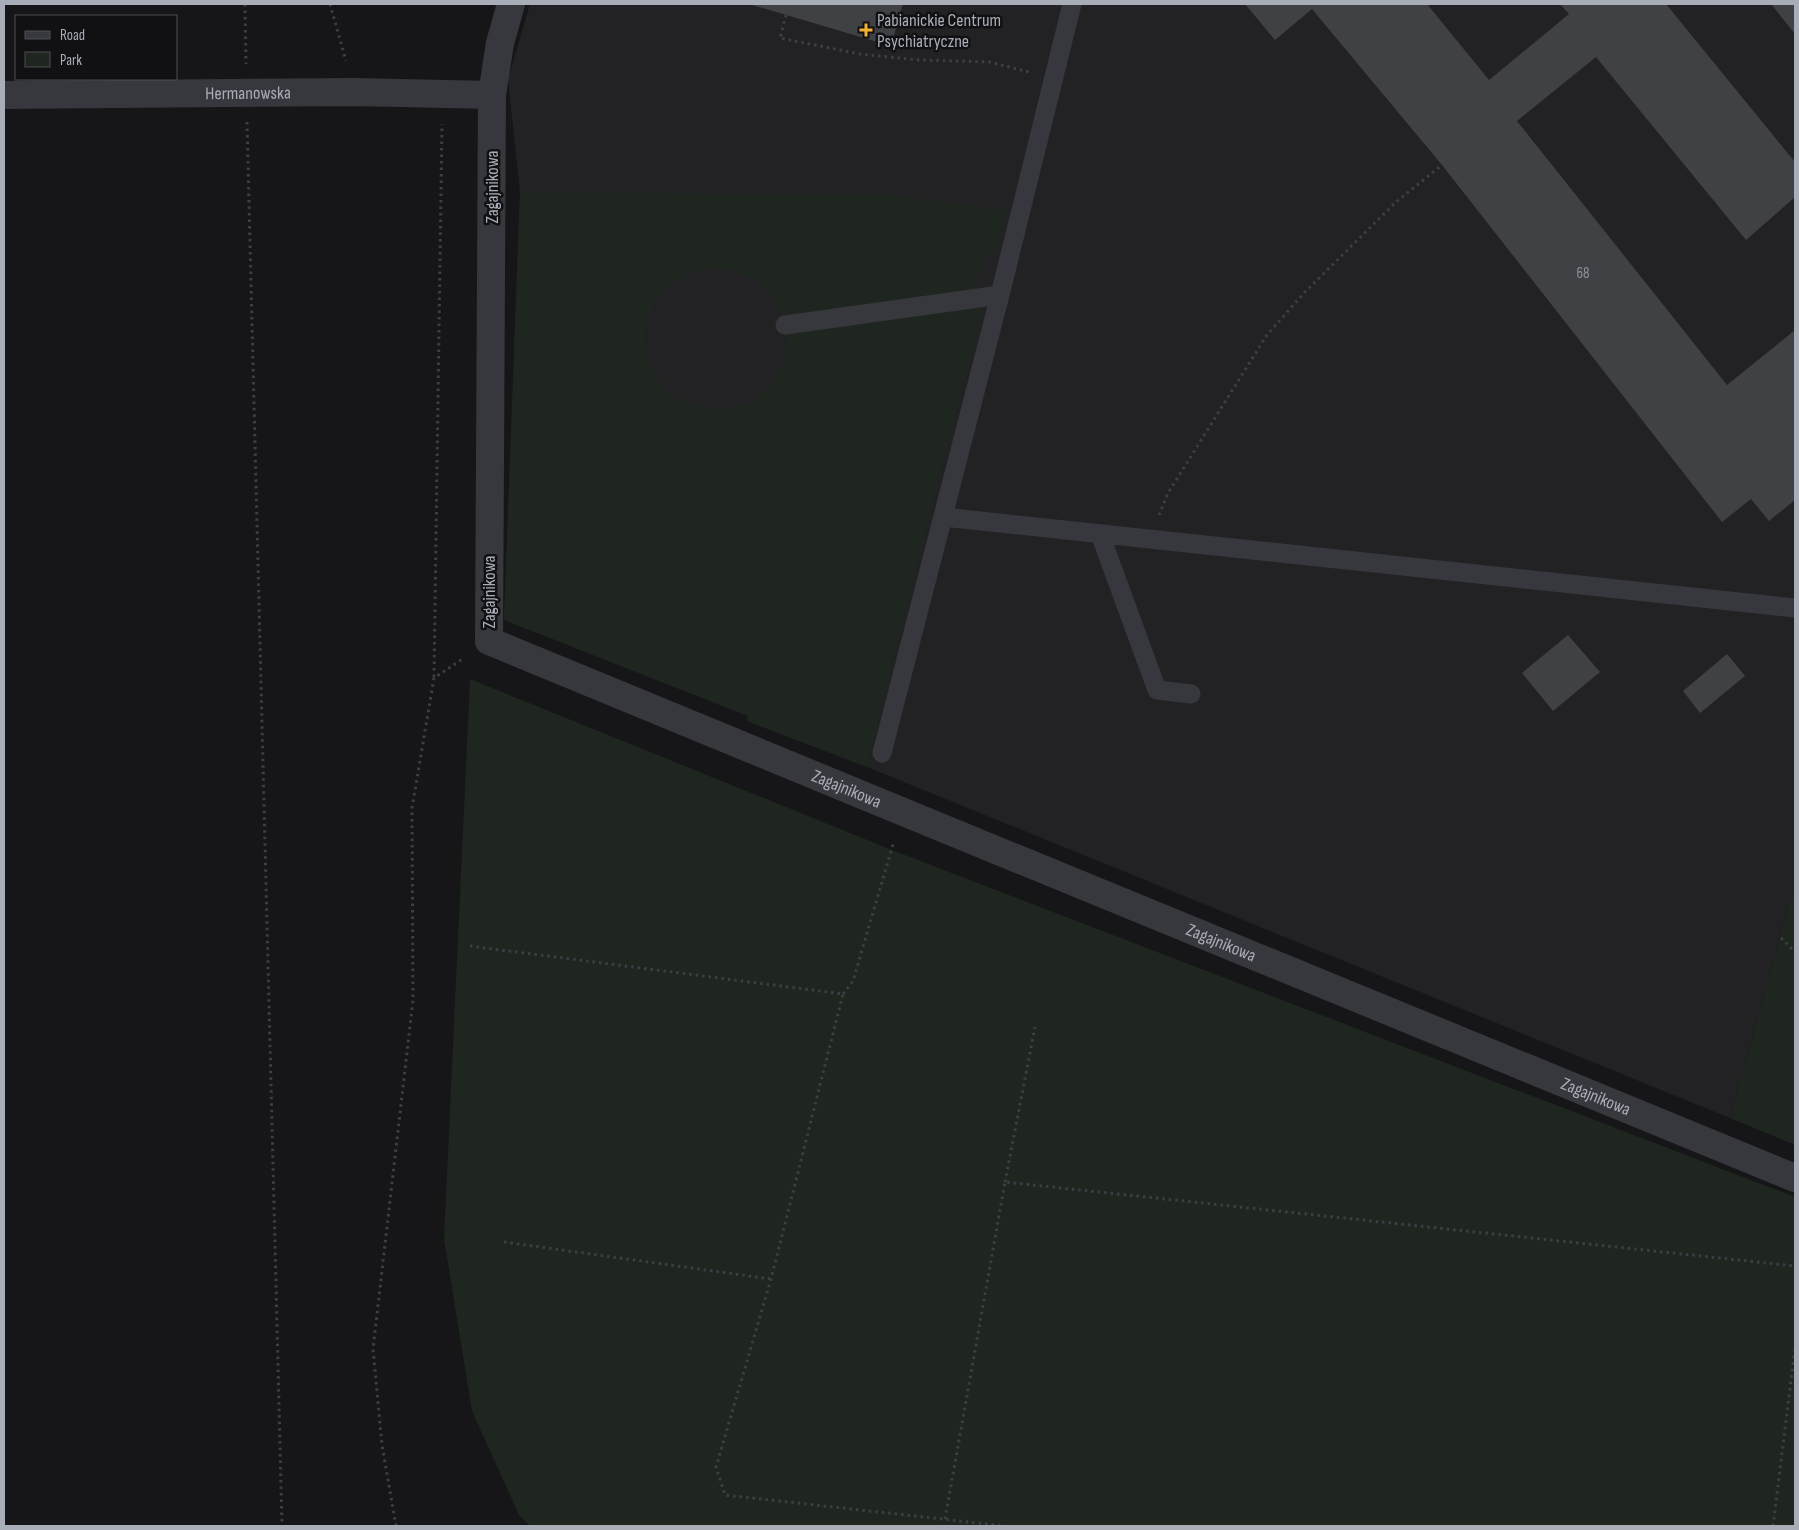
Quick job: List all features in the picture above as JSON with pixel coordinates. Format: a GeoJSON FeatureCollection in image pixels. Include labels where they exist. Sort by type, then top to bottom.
{"type":"FeatureCollection","features":[{"type":"Feature","properties":{"kind":"street","name":"Zagajnikowa"},"geometry":{"type":"LineString","coordinates":[[511,4],[500,43],[492,95],[489,641],[1795,1178]]}},
{"type":"Feature","properties":{"kind":"street","name":"Hermanowska"},"geometry":{"type":"LineString","coordinates":[[4,96],[354,92],[492,95]]}},
{"type":"Feature","properties":{"kind":"lane"},"geometry":{"type":"LineString","coordinates":[[882,754],[1000,295],[1072,4]]}},
{"type":"Feature","properties":{"kind":"lane"},"geometry":{"type":"LineString","coordinates":[[785,325],[1000,295]]}},
{"type":"Feature","properties":{"kind":"lane"},"geometry":{"type":"LineString","coordinates":[[943,517],[1795,608]]}},
{"type":"Feature","properties":{"kind":"lane"},"geometry":{"type":"LineString","coordinates":[[1100,534],[1157,690],[1191,694]]}},
{"type":"Feature","properties":{"kind":"path"},"geometry":{"type":"LineString","coordinates":[[245,4],[282,1526]]}},
{"type":"Feature","properties":{"kind":"path"},"geometry":{"type":"LineString","coordinates":[[330,4],[354,92]]}},
{"type":"Feature","properties":{"kind":"path"},"geometry":{"type":"LineString","coordinates":[[786,15],[780,38],[860,54],[919,60],[989,62],[1054,79]]}},
{"type":"Feature","properties":{"kind":"path"},"geometry":{"type":"LineString","coordinates":[[396,1526],[382,1445],[373,1350],[413,1000],[412,808],[434,678],[443,93]]}},
{"type":"Feature","properties":{"kind":"path"},"geometry":{"type":"LineString","coordinates":[[1148,540],[1168,493],[1267,335],[1304,293],[1396,202],[1442,165]]}},
{"type":"Feature","properties":{"kind":"path"},"geometry":{"type":"LineString","coordinates":[[434,678],[489,641]]}},
{"type":"Feature","properties":{"kind":"path"},"geometry":{"type":"LineString","coordinates":[[901,812],[892,850],[853,981],[843,994],[771,1279],[716,1467],[725,1495],[1005,1526]]}},
{"type":"Feature","properties":{"kind":"path"},"geometry":{"type":"LineString","coordinates":[[1781,938],[1795,952]]}},
{"type":"Feature","properties":{"kind":"path"},"geometry":{"type":"LineString","coordinates":[[470,946],[843,994]]}},
{"type":"Feature","properties":{"kind":"path"},"geometry":{"type":"LineString","coordinates":[[945,1519],[1005,1182],[1035,1027]]}},
{"type":"Feature","properties":{"kind":"path"},"geometry":{"type":"LineString","coordinates":[[1005,1182],[1795,1266]]}},
{"type":"Feature","properties":{"kind":"path"},"geometry":{"type":"LineString","coordinates":[[504,1242],[771,1279]]}},
{"type":"Feature","properties":{"kind":"path"},"geometry":{"type":"LineString","coordinates":[[1773,1526],[1795,1348]]}},
{"type":"Feature","properties":{"kind":"shaded area"},"geometry":{"type":"Polygon","coordinates":[[[530,4],[1795,4],[1795,882],[1730,1118],[867,767],[747,721],[748,716],[504,620],[520,193],[508,79],[530,4]]]}},
{"type":"Feature","properties":{"kind":"green space"},"geometry":{"type":"Polygon","coordinates":[[[520,193],[885,194],[1006,210],[999,249],[981,260],[974,292],[783,319],[774,299],[758,283],[745,275],[732,271],[718,268],[705,269],[691,272],[679,278],[668,287],[658,298],[650,313],[645,330],[645,344],[649,362],[662,386],[687,404],[709,409],[723,409],[737,407],[749,402],[770,385],[784,359],[787,332],[984,306],[939,477],[867,767],[747,721],[748,716],[504,620],[520,193]]]}},
{"type":"Feature","properties":{"kind":"green space"},"geometry":{"type":"Polygon","coordinates":[[[470,679],[892,850],[1795,1197],[1795,1526],[530,1526],[519,1515],[472,1411],[444,1239],[470,679]]]}},
{"type":"Feature","properties":{"kind":"green space"},"geometry":{"type":"Polygon","coordinates":[[[1795,882],[1795,1145],[1730,1118],[1795,882]]]}},
{"type":"Feature","properties":{"kind":"building","name":"Pabianickie Centrum Psychiatryczne"},"geometry":{"type":"Polygon","coordinates":[[[749,4],[903,4],[891,46],[749,4]]]}},
{"type":"Feature","properties":{"kind":"building"},"geometry":{"type":"Polygon","coordinates":[[[1245,4],[1427,4],[1489,80],[1569,14],[1560,4],[1666,4],[1795,162],[1795,197],[1746,240],[1596,57],[1517,121],[1727,385],[1795,330],[1795,500],[1769,521],[1751,499],[1722,522],[1442,165],[1312,9],[1275,40],[1245,4]]]}},
{"type":"Feature","properties":{"kind":"building"},"geometry":{"type":"Polygon","coordinates":[[[1771,4],[1795,4],[1795,34],[1771,4]]]}},
{"type":"Feature","properties":{"kind":"building"},"geometry":{"type":"Polygon","coordinates":[[[1568,635],[1600,672],[1553,711],[1522,673],[1568,635]]]}},
{"type":"Feature","properties":{"kind":"building"},"geometry":{"type":"Polygon","coordinates":[[[1727,654],[1745,676],[1700,713],[1683,691],[1727,654]]]}},
{"type":"Feature","properties":{"kind":"place","name":"Pabianickie Centrum Psychiatryczne"},"geometry":{"type":"Point","coordinates":[866,30]}}]}
